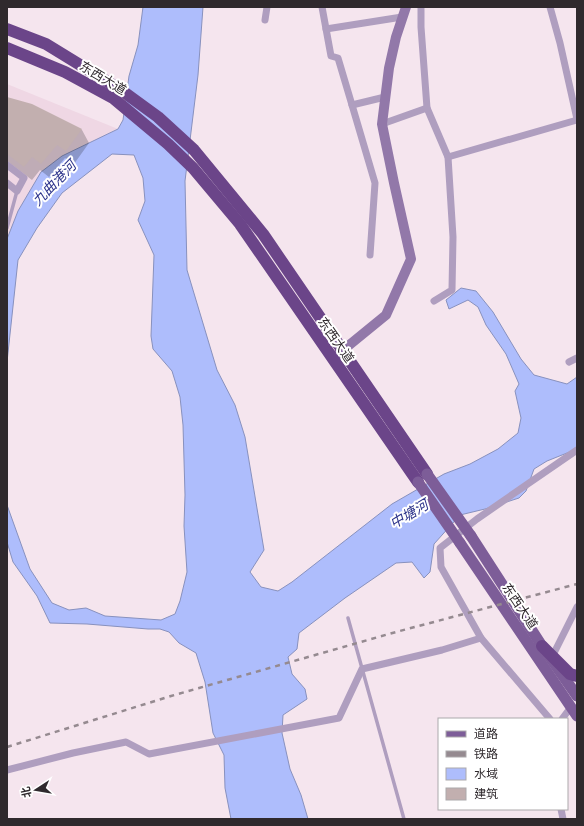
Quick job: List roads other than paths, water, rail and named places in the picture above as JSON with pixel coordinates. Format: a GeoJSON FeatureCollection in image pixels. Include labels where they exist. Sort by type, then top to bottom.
{"type":"FeatureCollection","features":[{"type":"Feature","properties":{"kind":"highway","name":"东西大道"},"geometry":{"type":"LineString","coordinates":[[7,29],[46,44],[117,94],[158,117],[194,150],[263,234],[343,351],[422,478]]}},
{"type":"Feature","properties":{"kind":"highway","name":"东西大道"},"geometry":{"type":"LineString","coordinates":[[7,48],[117,94],[193,168],[240,224],[332,359],[422,478]]}},
{"type":"Feature","properties":{"kind":"highway"},"geometry":{"type":"LineString","coordinates":[[542,646],[570,674],[577,676]]}},
{"type":"Feature","properties":{"kind":"main road","name":"东西大道"},"geometry":{"type":"LineString","coordinates":[[422,478],[471,536],[542,646],[577,696]]}},
{"type":"Feature","properties":{"kind":"main road","name":"东西大道"},"geometry":{"type":"LineString","coordinates":[[422,478],[460,543],[574,712]]}},
{"type":"Feature","properties":{"kind":"street"},"geometry":{"type":"LineString","coordinates":[[265,20],[267,7]]}},
{"type":"Feature","properties":{"kind":"street"},"geometry":{"type":"LineString","coordinates":[[322,7],[331,56],[338,58],[375,183],[370,255]]}},
{"type":"Feature","properties":{"kind":"street"},"geometry":{"type":"LineString","coordinates":[[332,359],[386,315],[411,259],[382,124],[389,68],[396,37],[406,7]]}},
{"type":"Feature","properties":{"kind":"street"},"geometry":{"type":"LineString","coordinates":[[421,7],[421,27],[428,108],[448,157],[453,237],[452,290],[434,301]]}},
{"type":"Feature","properties":{"kind":"street"},"geometry":{"type":"LineString","coordinates":[[448,157],[577,120],[560,43],[550,7]]}},
{"type":"Feature","properties":{"kind":"street"},"geometry":{"type":"LineString","coordinates":[[326,29],[402,17]]}},
{"type":"Feature","properties":{"kind":"street"},"geometry":{"type":"LineString","coordinates":[[352,105],[385,97]]}},
{"type":"Feature","properties":{"kind":"street"},"geometry":{"type":"LineString","coordinates":[[382,124],[428,108]]}},
{"type":"Feature","properties":{"kind":"street"},"geometry":{"type":"LineString","coordinates":[[7,165],[24,178],[17,191],[7,182]]}},
{"type":"Feature","properties":{"kind":"street"},"geometry":{"type":"LineString","coordinates":[[569,362],[577,358]]}},
{"type":"Feature","properties":{"kind":"street"},"geometry":{"type":"LineString","coordinates":[[549,718],[481,638],[441,567],[440,548],[477,519],[577,450]]}},
{"type":"Feature","properties":{"kind":"street"},"geometry":{"type":"LineString","coordinates":[[552,657],[577,606]]}},
{"type":"Feature","properties":{"kind":"street"},"geometry":{"type":"LineString","coordinates":[[7,770],[73,753],[126,742],[149,754],[339,718],[362,669],[442,650],[481,638]]}},
{"type":"Feature","properties":{"kind":"street"},"geometry":{"type":"LineString","coordinates":[[564,718],[574,712]]}},
{"type":"Feature","properties":{"kind":"lane"},"geometry":{"type":"LineString","coordinates":[[7,228],[17,191]]}},
{"type":"Feature","properties":{"kind":"lane"},"geometry":{"type":"LineString","coordinates":[[348,618],[404,819]]}},
{"type":"Feature","properties":{"kind":"water"},"geometry":{"type":"Polygon","coordinates":[[[143,7],[203,7],[198,75],[185,181],[187,270],[217,370],[235,405],[245,437],[264,550],[250,572],[261,587],[278,591],[292,582],[392,504],[444,474],[470,464],[498,449],[518,433],[521,418],[515,391],[519,384],[506,354],[486,325],[478,307],[468,300],[449,309],[446,300],[461,288],[476,291],[493,312],[521,359],[534,375],[567,384],[577,377],[577,449],[547,461],[534,469],[526,491],[519,498],[460,515],[434,544],[430,572],[424,578],[412,562],[396,563],[345,598],[299,633],[297,649],[288,657],[292,674],[305,689],[307,699],[283,715],[282,733],[290,769],[301,795],[308,819],[231,819],[225,788],[224,755],[213,733],[205,682],[196,653],[179,643],[169,632],[160,629],[50,623],[37,596],[13,562],[7,542],[7,505],[30,569],[52,603],[69,610],[86,608],[105,616],[161,620],[175,614],[180,601],[187,572],[184,526],[185,495],[183,425],[180,397],[172,371],[153,349],[151,336],[154,255],[138,220],[145,201],[143,178],[134,155],[112,154],[62,193],[37,228],[18,260],[7,362],[7,239],[18,211],[41,172],[62,156],[118,129],[123,120],[129,76],[138,45],[143,7]]]}},
{"type":"Feature","properties":{"kind":"railway"},"geometry":{"type":"LineString","coordinates":[[7,747],[171,696],[396,632],[577,584]]}},
{"type":"Feature","properties":{"kind":"water label","name":"九曲港河"},"geometry":{"type":"Point","coordinates":[54,183]}},
{"type":"Feature","properties":{"kind":"water label","name":"中塘河"},"geometry":{"type":"Point","coordinates":[409,514]}}]}
